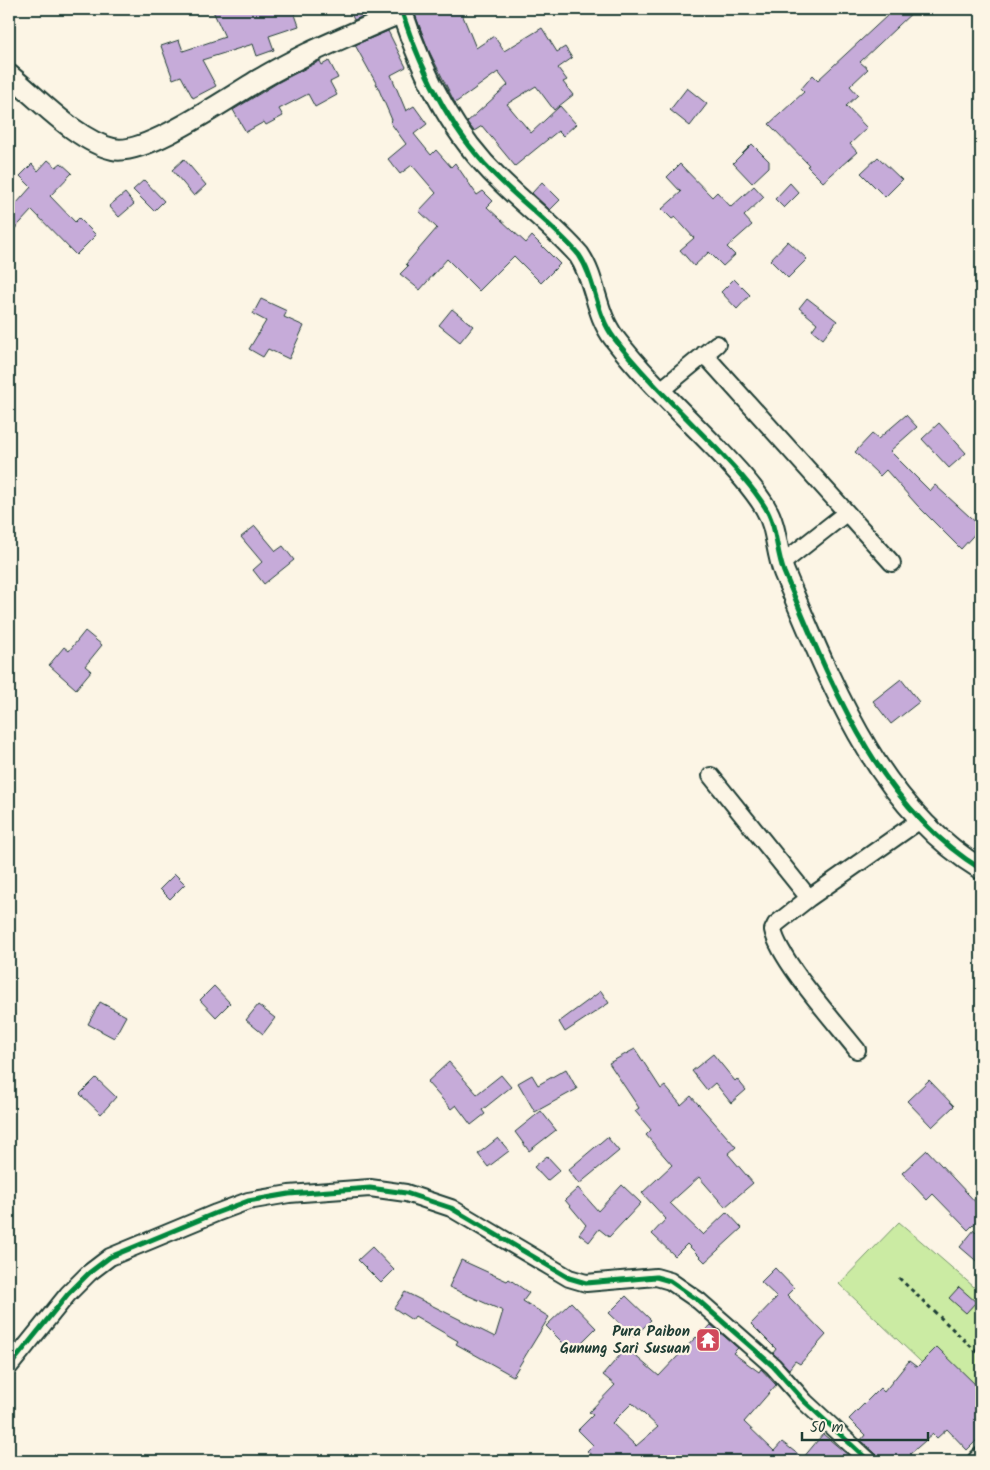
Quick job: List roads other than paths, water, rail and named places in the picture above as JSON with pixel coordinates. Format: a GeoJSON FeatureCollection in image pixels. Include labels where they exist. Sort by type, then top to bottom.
{"type":"FeatureCollection","features":[{"type":"Feature","properties":{"kind":"street"},"geometry":{"type":"LineString","coordinates":[[9,75],[94,142],[115,150],[134,147],[164,135],[308,53],[402,10],[429,80],[470,148],[498,178],[579,255],[586,265],[598,310],[613,337],[732,465],[766,508],[781,564],[832,682],[890,782],[920,820],[981,869]]}},
{"type":"Feature","properties":{"kind":"street"},"geometry":{"type":"LineString","coordinates":[[661,390],[717,344]]}},
{"type":"Feature","properties":{"kind":"street"},"geometry":{"type":"LineString","coordinates":[[704,354],[892,563]]}},
{"type":"Feature","properties":{"kind":"street"},"geometry":{"type":"LineString","coordinates":[[781,564],[846,513]]}},
{"type":"Feature","properties":{"kind":"street"},"geometry":{"type":"LineString","coordinates":[[711,776],[809,898]]}},
{"type":"Feature","properties":{"kind":"street"},"geometry":{"type":"LineString","coordinates":[[857,1050],[793,968],[773,930],[776,924],[809,898],[920,820]]}},
{"type":"Feature","properties":{"kind":"street"},"geometry":{"type":"LineString","coordinates":[[9,1367],[68,1294],[110,1257],[155,1237],[248,1201],[289,1194],[370,1188],[406,1193],[450,1208],[568,1278],[586,1283],[656,1277],[670,1281],[699,1301],[773,1366],[805,1402],[869,1461]]}},
{"type":"Feature","properties":{"kind":"street"},"geometry":{"type":"LineString","coordinates":[[978,1461],[981,1458]]}},
{"type":"Feature","properties":{"kind":"place","name":"Pura Paibon Gunung Sari Susuan"},"geometry":{"type":"Point","coordinates":[708,1340]}}]}
